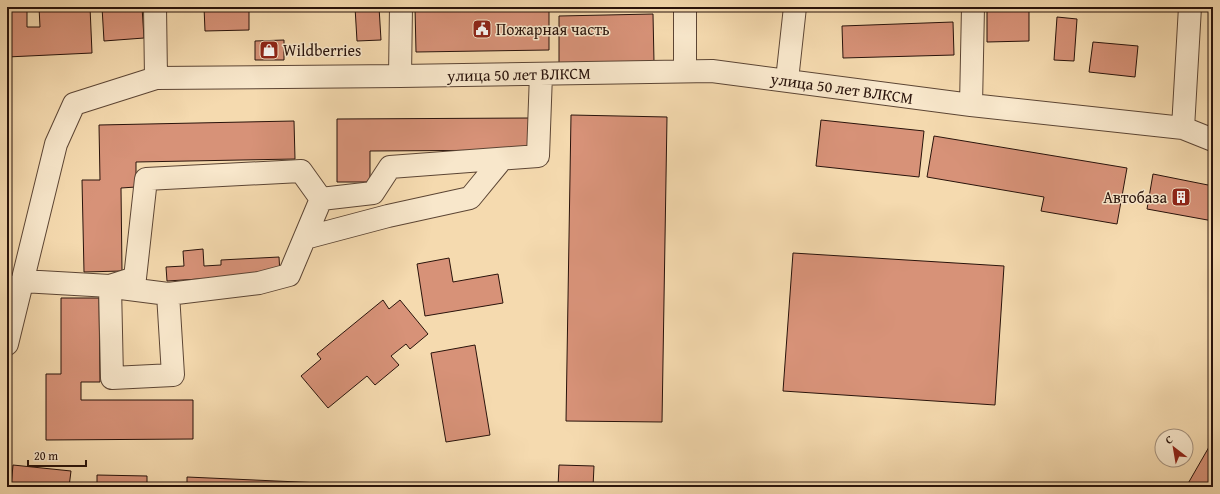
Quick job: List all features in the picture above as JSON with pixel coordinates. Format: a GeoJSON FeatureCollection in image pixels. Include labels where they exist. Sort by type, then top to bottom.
{"type":"FeatureCollection","features":[{"type":"Feature","properties":{"kind":"street"},"geometry":{"type":"LineString","coordinates":[[155,7],[156,78]]}},
{"type":"Feature","properties":{"kind":"street"},"geometry":{"type":"LineString","coordinates":[[400,76],[401,7]]}},
{"type":"Feature","properties":{"kind":"street"},"geometry":{"type":"LineString","coordinates":[[685,7],[685,71]]}},
{"type":"Feature","properties":{"kind":"street"},"geometry":{"type":"LineString","coordinates":[[788,80],[794,7]]}},
{"type":"Feature","properties":{"kind":"street"},"geometry":{"type":"LineString","coordinates":[[971,105],[973,7]]}},
{"type":"Feature","properties":{"kind":"street"},"geometry":{"type":"LineString","coordinates":[[1183,128],[1190,7]]}},
{"type":"Feature","properties":{"kind":"street","name":"улица 50 лет ВЛКСМ"},"geometry":{"type":"LineString","coordinates":[[7,344],[56,144],[74,104],[156,78],[712,71],[971,105],[1183,128],[1213,140]]}},
{"type":"Feature","properties":{"kind":"street"},"geometry":{"type":"LineString","coordinates":[[321,199],[373,194],[390,167],[538,156],[541,74]]}},
{"type":"Feature","properties":{"kind":"street"},"geometry":{"type":"LineString","coordinates":[[305,238],[388,216],[470,198],[502,159]]}},
{"type":"Feature","properties":{"kind":"street"},"geometry":{"type":"LineString","coordinates":[[110,286],[135,278],[146,180],[301,172],[321,199]]}},
{"type":"Feature","properties":{"kind":"street"},"geometry":{"type":"LineString","coordinates":[[22,281],[110,286],[168,294],[259,283],[289,276],[321,199]]}},
{"type":"Feature","properties":{"kind":"street"},"geometry":{"type":"LineString","coordinates":[[110,286],[112,378],[173,375],[168,294]]}},
{"type":"Feature","properties":{"kind":"building"},"geometry":{"type":"Polygon","coordinates":[[[7,7],[27,7],[27,27],[40,27],[39,7],[90,7],[92,53],[7,57],[7,7]]]}},
{"type":"Feature","properties":{"kind":"building"},"geometry":{"type":"Polygon","coordinates":[[[102,7],[142,7],[144,38],[104,41],[102,7]]]}},
{"type":"Feature","properties":{"kind":"building"},"geometry":{"type":"Polygon","coordinates":[[[204,7],[249,7],[249,30],[205,31],[204,7]]]}},
{"type":"Feature","properties":{"kind":"building"},"geometry":{"type":"Polygon","coordinates":[[[355,7],[379,7],[381,40],[357,41],[355,7]]]}},
{"type":"Feature","properties":{"kind":"building","name":"Пожарная часть"},"geometry":{"type":"Polygon","coordinates":[[[415,7],[549,7],[549,50],[416,52],[415,7]]]}},
{"type":"Feature","properties":{"kind":"building"},"geometry":{"type":"Polygon","coordinates":[[[987,7],[1029,7],[1029,41],[987,42],[987,7]]]}},
{"type":"Feature","properties":{"kind":"building"},"geometry":{"type":"Polygon","coordinates":[[[653,14],[654,62],[559,63],[559,16],[653,14]]]}},
{"type":"Feature","properties":{"kind":"building"},"geometry":{"type":"Polygon","coordinates":[[[1057,17],[1077,19],[1074,61],[1054,60],[1057,17]]]}},
{"type":"Feature","properties":{"kind":"building"},"geometry":{"type":"Polygon","coordinates":[[[953,22],[954,55],[843,58],[842,26],[953,22]]]}},
{"type":"Feature","properties":{"kind":"building","name":"Wildberries"},"geometry":{"type":"Polygon","coordinates":[[[284,40],[284,60],[255,60],[255,41],[284,40]]]}},
{"type":"Feature","properties":{"kind":"building"},"geometry":{"type":"Polygon","coordinates":[[[1093,42],[1138,46],[1135,77],[1089,72],[1093,42]]]}},
{"type":"Feature","properties":{"kind":"building"},"geometry":{"type":"Polygon","coordinates":[[[571,115],[667,117],[662,422],[566,421],[571,115]]]}},
{"type":"Feature","properties":{"kind":"building"},"geometry":{"type":"Polygon","coordinates":[[[531,118],[531,150],[370,151],[370,182],[337,182],[337,119],[531,118]]]}},
{"type":"Feature","properties":{"kind":"building"},"geometry":{"type":"Polygon","coordinates":[[[821,120],[924,131],[919,177],[816,166],[821,120]]]}},
{"type":"Feature","properties":{"kind":"building"},"geometry":{"type":"Polygon","coordinates":[[[294,121],[295,159],[136,162],[136,187],[121,188],[122,271],[84,272],[82,180],[100,180],[99,125],[294,121]]]}},
{"type":"Feature","properties":{"kind":"building"},"geometry":{"type":"Polygon","coordinates":[[[934,136],[1127,168],[1117,224],[1041,211],[1044,197],[927,177],[934,136]]]}},
{"type":"Feature","properties":{"kind":"building","name":"Автобаза"},"geometry":{"type":"Polygon","coordinates":[[[1153,174],[1213,186],[1213,221],[1147,209],[1153,174]]]}},
{"type":"Feature","properties":{"kind":"building"},"geometry":{"type":"Polygon","coordinates":[[[203,249],[204,266],[221,265],[221,260],[279,257],[280,274],[167,281],[166,267],[184,266],[183,251],[203,249]]]}},
{"type":"Feature","properties":{"kind":"building"},"geometry":{"type":"Polygon","coordinates":[[[793,253],[1004,266],[995,405],[783,391],[793,253]]]}},
{"type":"Feature","properties":{"kind":"building"},"geometry":{"type":"Polygon","coordinates":[[[449,258],[453,282],[498,274],[503,303],[425,316],[417,264],[449,258]]]}},
{"type":"Feature","properties":{"kind":"building"},"geometry":{"type":"Polygon","coordinates":[[[61,298],[99,298],[100,382],[81,382],[81,400],[193,400],[193,439],[46,440],[46,374],[61,374],[61,298]]]}},
{"type":"Feature","properties":{"kind":"building"},"geometry":{"type":"Polygon","coordinates":[[[383,300],[389,309],[400,300],[428,334],[410,349],[406,344],[391,356],[399,365],[375,385],[367,376],[328,408],[301,376],[321,359],[317,354],[383,300]]]}},
{"type":"Feature","properties":{"kind":"building"},"geometry":{"type":"Polygon","coordinates":[[[475,345],[490,435],[446,442],[431,353],[475,345]]]}},
{"type":"Feature","properties":{"kind":"building"},"geometry":{"type":"Polygon","coordinates":[[[1213,440],[1213,487],[1186,487],[1213,440]]]}},
{"type":"Feature","properties":{"kind":"building"},"geometry":{"type":"Polygon","coordinates":[[[13,465],[71,471],[69,487],[11,487],[13,465]]]}},
{"type":"Feature","properties":{"kind":"building"},"geometry":{"type":"Polygon","coordinates":[[[559,465],[594,466],[593,487],[558,487],[559,465]]]}},
{"type":"Feature","properties":{"kind":"building"},"geometry":{"type":"Polygon","coordinates":[[[97,475],[147,476],[147,487],[97,487],[97,475]]]}},
{"type":"Feature","properties":{"kind":"building"},"geometry":{"type":"Polygon","coordinates":[[[187,477],[321,483],[321,487],[187,487],[187,477]]]}},
{"type":"Feature","properties":{"kind":"place","name":"Пожарная часть"},"geometry":{"type":"Point","coordinates":[482,29]}},
{"type":"Feature","properties":{"kind":"place","name":"Wildberries"},"geometry":{"type":"Point","coordinates":[269,50]}},
{"type":"Feature","properties":{"kind":"place","name":"Автобаза"},"geometry":{"type":"Point","coordinates":[1181,197]}}]}
